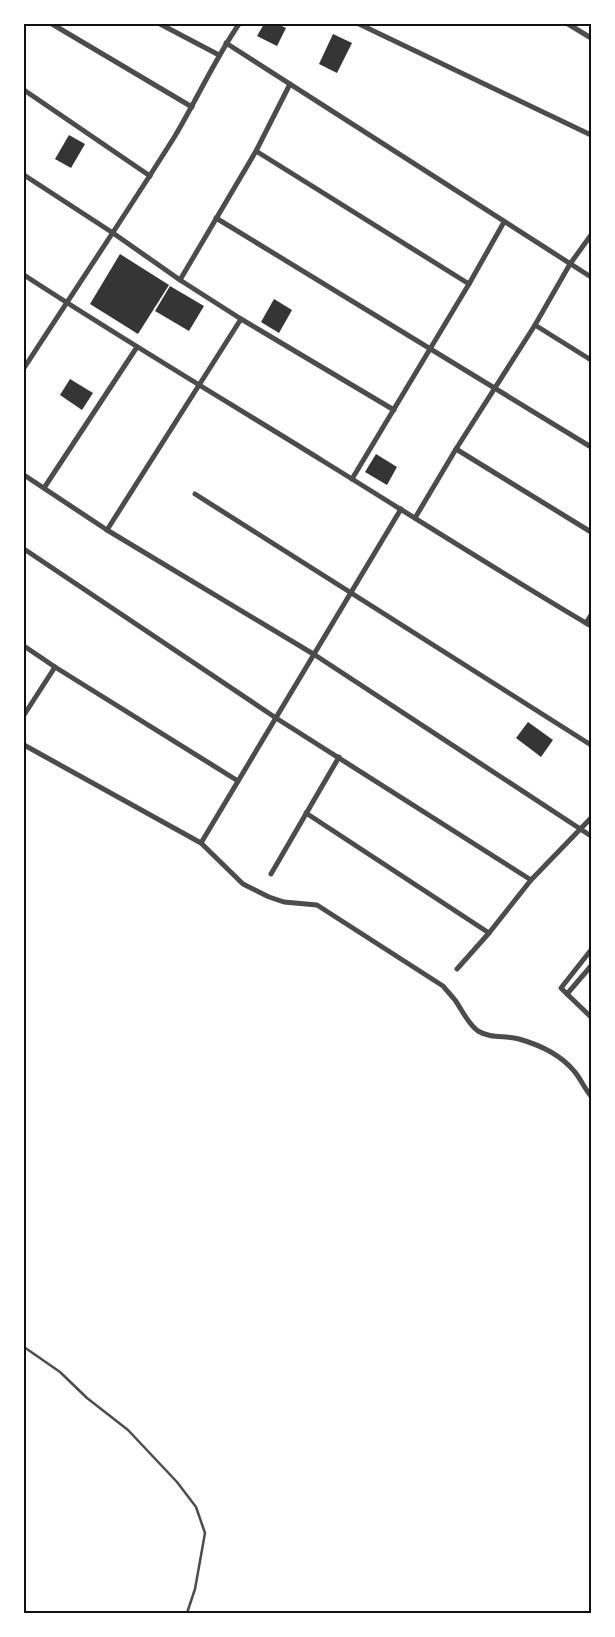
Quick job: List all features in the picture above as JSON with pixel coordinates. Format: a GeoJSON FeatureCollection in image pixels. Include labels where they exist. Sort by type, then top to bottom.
{"type":"FeatureCollection","features":[{"type":"Feature","properties":{"kind":"street"},"geometry":{"type":"LineString","coordinates":[[52,24],[192,107]]}},
{"type":"Feature","properties":{"kind":"street"},"geometry":{"type":"LineString","coordinates":[[160,24],[219,55]]}},
{"type":"Feature","properties":{"kind":"street"},"geometry":{"type":"LineString","coordinates":[[24,368],[150,176],[192,107],[219,55],[239,24]]}},
{"type":"Feature","properties":{"kind":"street"},"geometry":{"type":"LineString","coordinates":[[359,24],[591,135]]}},
{"type":"Feature","properties":{"kind":"street"},"geometry":{"type":"LineString","coordinates":[[568,24],[591,38]]}},
{"type":"Feature","properties":{"kind":"street"},"geometry":{"type":"LineString","coordinates":[[226,44],[591,277]]}},
{"type":"Feature","properties":{"kind":"street"},"geometry":{"type":"LineString","coordinates":[[180,280],[256,151],[290,84]]}},
{"type":"Feature","properties":{"kind":"street"},"geometry":{"type":"LineString","coordinates":[[24,90],[150,176]]}},
{"type":"Feature","properties":{"kind":"street"},"geometry":{"type":"LineString","coordinates":[[256,151],[469,284]]}},
{"type":"Feature","properties":{"kind":"street"},"geometry":{"type":"LineString","coordinates":[[24,175],[241,319],[394,410]]}},
{"type":"Feature","properties":{"kind":"street"},"geometry":{"type":"LineString","coordinates":[[216,218],[591,448]]}},
{"type":"Feature","properties":{"kind":"street"},"geometry":{"type":"LineString","coordinates":[[352,479],[504,222]]}},
{"type":"Feature","properties":{"kind":"street"},"geometry":{"type":"LineString","coordinates":[[416,518],[456,449],[535,325],[570,264],[591,235]]}},
{"type":"Feature","properties":{"kind":"street"},"geometry":{"type":"LineString","coordinates":[[24,275],[503,574],[589,624],[591,614]]}},
{"type":"Feature","properties":{"kind":"street"},"geometry":{"type":"LineString","coordinates":[[108,530],[241,319]]}},
{"type":"Feature","properties":{"kind":"street"},"geometry":{"type":"LineString","coordinates":[[535,325],[591,360]]}},
{"type":"Feature","properties":{"kind":"street"},"geometry":{"type":"LineString","coordinates":[[44,488],[137,347]]}},
{"type":"Feature","properties":{"kind":"street"},"geometry":{"type":"LineString","coordinates":[[456,449],[591,532]]}},
{"type":"Feature","properties":{"kind":"street"},"geometry":{"type":"LineString","coordinates":[[24,475],[108,530],[315,655],[591,836]]}},
{"type":"Feature","properties":{"kind":"street"},"geometry":{"type":"LineString","coordinates":[[195,494],[591,745]]}},
{"type":"Feature","properties":{"kind":"street"},"geometry":{"type":"LineString","coordinates":[[201,843],[401,509]]}},
{"type":"Feature","properties":{"kind":"street"},"geometry":{"type":"LineString","coordinates":[[24,549],[276,718],[531,880]]}},
{"type":"Feature","properties":{"kind":"street"},"geometry":{"type":"LineString","coordinates":[[24,646],[238,781]]}},
{"type":"Feature","properties":{"kind":"street"},"geometry":{"type":"LineString","coordinates":[[24,715],[55,667]]}},
{"type":"Feature","properties":{"kind":"street"},"geometry":{"type":"LineString","coordinates":[[24,745],[201,843],[243,884],[284,902],[317,905],[443,986],[477,1030],[487,1035],[519,1039],[544,1048],[564,1060],[591,1096]]}},
{"type":"Feature","properties":{"kind":"street"},"geometry":{"type":"LineString","coordinates":[[271,874],[339,757]]}},
{"type":"Feature","properties":{"kind":"street"},"geometry":{"type":"LineString","coordinates":[[306,813],[489,933]]}},
{"type":"Feature","properties":{"kind":"street"},"geometry":{"type":"LineString","coordinates":[[457,969],[489,933],[531,880],[591,818]]}},
{"type":"Feature","properties":{"kind":"street"},"geometry":{"type":"LineString","coordinates":[[591,950],[561,988],[591,1017]]}},
{"type":"Feature","properties":{"kind":"street"},"geometry":{"type":"LineString","coordinates":[[567,994],[591,966]]}},
{"type":"Feature","properties":{"kind":"lane"},"geometry":{"type":"LineString","coordinates":[[24,1347],[60,1372],[87,1398],[128,1430],[177,1482],[196,1507],[205,1533],[195,1588],[187,1613]]}},
{"type":"Feature","properties":{"kind":"building"},"geometry":{"type":"Polygon","coordinates":[[[264,24],[277,24],[286,28],[277,46],[257,36],[264,24]]]}},
{"type":"Feature","properties":{"kind":"building"},"geometry":{"type":"Polygon","coordinates":[[[333,34],[352,43],[337,73],[319,64],[333,34]]]}},
{"type":"Feature","properties":{"kind":"building"},"geometry":{"type":"Polygon","coordinates":[[[69,135],[85,144],[71,168],[55,159],[69,135]]]}},
{"type":"Feature","properties":{"kind":"building"},"geometry":{"type":"Polygon","coordinates":[[[120,254],[169,285],[138,334],[90,304],[120,254]]]}},
{"type":"Feature","properties":{"kind":"building"},"geometry":{"type":"Polygon","coordinates":[[[170,286],[204,306],[189,331],[155,311],[170,286]]]}},
{"type":"Feature","properties":{"kind":"building"},"geometry":{"type":"Polygon","coordinates":[[[274,299],[292,310],[279,333],[261,322],[274,299]]]}},
{"type":"Feature","properties":{"kind":"building"},"geometry":{"type":"Polygon","coordinates":[[[70,379],[93,393],[82,410],[60,395],[70,379]]]}},
{"type":"Feature","properties":{"kind":"building"},"geometry":{"type":"Polygon","coordinates":[[[376,454],[397,467],[387,485],[365,472],[376,454]]]}},
{"type":"Feature","properties":{"kind":"building"},"geometry":{"type":"Polygon","coordinates":[[[528,722],[553,740],[541,757],[516,738],[528,722]]]}}]}
